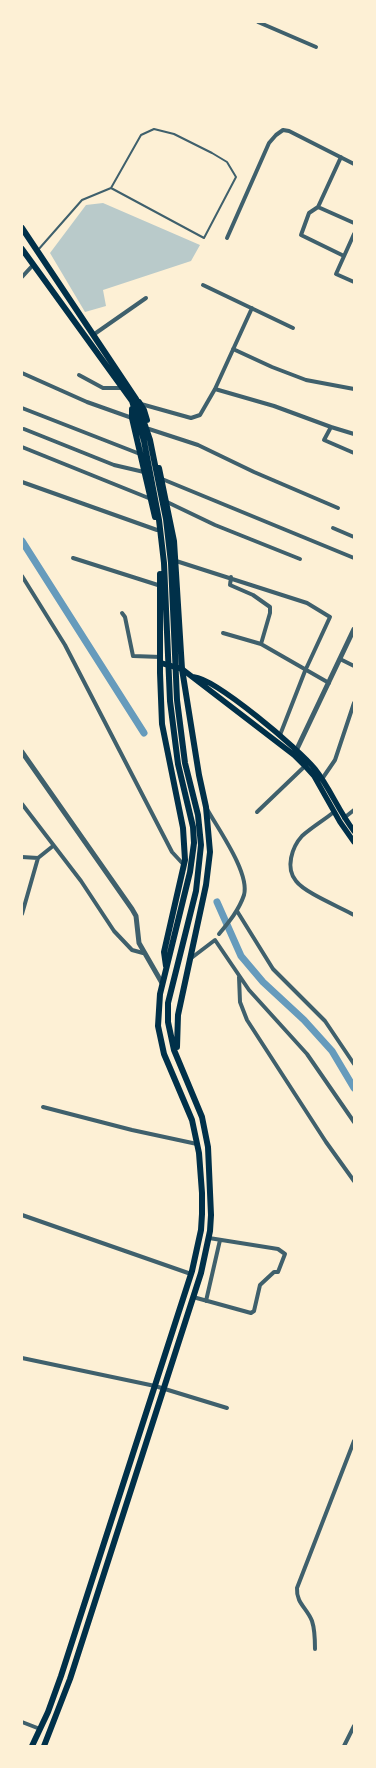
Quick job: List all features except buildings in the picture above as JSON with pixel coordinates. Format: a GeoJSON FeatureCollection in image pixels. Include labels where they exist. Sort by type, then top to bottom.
{"type":"FeatureCollection","features":[{"type":"Feature","properties":{"kind":"main road"},"geometry":{"type":"LineString","coordinates":[[22,228],[136,401],[149,429],[167,502],[176,560],[182,669],[199,775],[206,807],[210,852],[206,885],[178,1015],[176,1038],[178,1057]]}},
{"type":"Feature","properties":{"kind":"main road"},"geometry":{"type":"LineString","coordinates":[[22,249],[121,388],[136,401],[147,440],[169,541],[177,700],[185,763],[200,823],[201,845],[199,876],[168,1003],[168,1022],[178,1057],[197,1100],[206,1129],[211,1192],[209,1238],[201,1273],[70,1679],[44,1746]]}},
{"type":"Feature","properties":{"kind":"main road"},"geometry":{"type":"LineString","coordinates":[[136,401],[132,418],[157,530],[160,560],[162,724],[183,828],[184,865],[164,952],[167,968]]}},
{"type":"Feature","properties":{"kind":"main road"},"geometry":{"type":"LineString","coordinates":[[32,1746],[61,1676],[156,1386],[191,1274],[201,1230],[202,1193],[197,1144],[186,1104],[164,1054],[158,1015],[162,983],[167,968],[193,859],[193,827],[178,764],[170,701],[162,541],[147,440]]}},
{"type":"Feature","properties":{"kind":"main road"},"geometry":{"type":"LineString","coordinates":[[161,660],[182,669],[194,677],[199,684],[296,752],[314,776],[340,822],[354,842]]}},
{"type":"Feature","properties":{"kind":"main road"},"geometry":{"type":"LineString","coordinates":[[194,677],[201,678],[223,692],[280,735],[322,779],[344,818],[354,831]]}},
{"type":"Feature","properties":{"kind":"main road"},"geometry":{"type":"LineString","coordinates":[[119,1497],[128,1500]]}},
{"type":"Feature","properties":{"kind":"main road"},"geometry":{"type":"LineString","coordinates":[[61,1676],[70,1679]]}},
{"type":"Feature","properties":{"kind":"street"},"geometry":{"type":"LineString","coordinates":[[258,22],[316,47]]}},
{"type":"Feature","properties":{"kind":"street"},"geometry":{"type":"LineString","coordinates":[[227,238],[269,143],[283,130],[290,131],[354,164]]}},
{"type":"Feature","properties":{"kind":"street"},"geometry":{"type":"LineString","coordinates":[[341,157],[318,206],[309,213],[301,235],[344,256]]}},
{"type":"Feature","properties":{"kind":"street"},"geometry":{"type":"LineString","coordinates":[[318,206],[354,223]]}},
{"type":"Feature","properties":{"kind":"street"},"geometry":{"type":"LineString","coordinates":[[354,234],[336,274],[354,282]]}},
{"type":"Feature","properties":{"kind":"street"},"geometry":{"type":"LineString","coordinates":[[22,277],[33,265]]}},
{"type":"Feature","properties":{"kind":"street"},"geometry":{"type":"LineString","coordinates":[[203,285],[293,328]]}},
{"type":"Feature","properties":{"kind":"street"},"geometry":{"type":"LineString","coordinates":[[93,335],[146,298]]}},
{"type":"Feature","properties":{"kind":"street"},"geometry":{"type":"LineString","coordinates":[[136,401],[195,418],[200,415],[215,389],[252,308]]}},
{"type":"Feature","properties":{"kind":"street"},"geometry":{"type":"LineString","coordinates":[[233,349],[272,367],[306,380],[354,389]]}},
{"type":"Feature","properties":{"kind":"street"},"geometry":{"type":"LineString","coordinates":[[22,373],[87,402],[132,418]]}},
{"type":"Feature","properties":{"kind":"street"},"geometry":{"type":"LineString","coordinates":[[79,375],[103,388],[121,388]]}},
{"type":"Feature","properties":{"kind":"street"},"geometry":{"type":"LineString","coordinates":[[215,389],[274,406],[330,427],[354,434]]}},
{"type":"Feature","properties":{"kind":"street"},"geometry":{"type":"LineString","coordinates":[[22,408],[140,454]]}},
{"type":"Feature","properties":{"kind":"street"},"geometry":{"type":"LineString","coordinates":[[330,427],[324,440],[354,453]]}},
{"type":"Feature","properties":{"kind":"street"},"geometry":{"type":"LineString","coordinates":[[24,429],[114,465],[144,472]]}},
{"type":"Feature","properties":{"kind":"street"},"geometry":{"type":"LineString","coordinates":[[149,429],[198,444],[254,472],[338,508]]}},
{"type":"Feature","properties":{"kind":"street"},"geometry":{"type":"LineString","coordinates":[[22,447],[150,499]]}},
{"type":"Feature","properties":{"kind":"street"},"geometry":{"type":"LineString","coordinates":[[162,479],[354,558]]}},
{"type":"Feature","properties":{"kind":"street"},"geometry":{"type":"LineString","coordinates":[[22,482],[157,530]]}},
{"type":"Feature","properties":{"kind":"street"},"geometry":{"type":"LineString","coordinates":[[167,502],[214,525],[300,559]]}},
{"type":"Feature","properties":{"kind":"street"},"geometry":{"type":"LineString","coordinates":[[333,528],[354,538]]}},
{"type":"Feature","properties":{"kind":"street"},"geometry":{"type":"LineString","coordinates":[[72,558],[161,586]]}},
{"type":"Feature","properties":{"kind":"street"},"geometry":{"type":"LineString","coordinates":[[160,560],[176,560],[232,577],[307,603],[330,617],[280,735]]}},
{"type":"Feature","properties":{"kind":"street"},"geometry":{"type":"LineString","coordinates":[[22,576],[65,645],[172,852],[184,865]]}},
{"type":"Feature","properties":{"kind":"street"},"geometry":{"type":"LineString","coordinates":[[232,577],[230,585],[253,595],[270,608],[270,613],[261,644]]}},
{"type":"Feature","properties":{"kind":"street"},"geometry":{"type":"LineString","coordinates":[[122,613],[125,617],[133,656],[161,660]]}},
{"type":"Feature","properties":{"kind":"street"},"geometry":{"type":"LineString","coordinates":[[296,752],[354,629]]}},
{"type":"Feature","properties":{"kind":"street"},"geometry":{"type":"LineString","coordinates":[[223,633],[261,644],[329,683]]}},
{"type":"Feature","properties":{"kind":"street"},"geometry":{"type":"LineString","coordinates":[[340,659],[354,666]]}},
{"type":"Feature","properties":{"kind":"street"},"geometry":{"type":"LineString","coordinates":[[322,779],[335,760],[354,703]]}},
{"type":"Feature","properties":{"kind":"street"},"geometry":{"type":"LineString","coordinates":[[22,752],[132,909],[136,916],[139,943],[143,953],[149,960],[162,983]]}},
{"type":"Feature","properties":{"kind":"street"},"geometry":{"type":"LineString","coordinates":[[257,812],[305,766]]}},
{"type":"Feature","properties":{"kind":"street"},"geometry":{"type":"LineString","coordinates":[[22,804],[81,882],[114,931],[132,950],[143,953]]}},
{"type":"Feature","properties":{"kind":"street"},"geometry":{"type":"LineString","coordinates":[[206,807],[241,871],[244,893],[237,911],[219,934]]}},
{"type":"Feature","properties":{"kind":"street"},"geometry":{"type":"LineString","coordinates":[[340,822],[354,810]]}},
{"type":"Feature","properties":{"kind":"street"},"geometry":{"type":"LineString","coordinates":[[334,812],[303,836],[295,845],[291,862],[292,876],[296,882],[307,890],[354,915]]}},
{"type":"Feature","properties":{"kind":"street"},"geometry":{"type":"LineString","coordinates":[[22,914],[38,858],[53,846]]}},
{"type":"Feature","properties":{"kind":"street"},"geometry":{"type":"LineString","coordinates":[[22,857],[38,858]]}},
{"type":"Feature","properties":{"kind":"street"},"geometry":{"type":"LineString","coordinates":[[237,911],[270,965],[328,1024],[354,1064]]}},
{"type":"Feature","properties":{"kind":"street"},"geometry":{"type":"LineString","coordinates":[[190,959],[215,940],[249,990],[307,1054],[354,1122]]}},
{"type":"Feature","properties":{"kind":"street"},"geometry":{"type":"LineString","coordinates":[[239,976],[240,1002],[247,1020],[326,1142],[354,1181]]}},
{"type":"Feature","properties":{"kind":"street"},"geometry":{"type":"LineString","coordinates":[[42,1107],[197,1144]]}},
{"type":"Feature","properties":{"kind":"street"},"geometry":{"type":"LineString","coordinates":[[22,1215],[191,1274]]}},
{"type":"Feature","properties":{"kind":"street"},"geometry":{"type":"LineString","coordinates":[[193,1297],[251,1313],[254,1311],[260,1284],[274,1272],[278,1272],[285,1254],[278,1250],[209,1238]]}},
{"type":"Feature","properties":{"kind":"street"},"geometry":{"type":"LineString","coordinates":[[206,1301],[220,1240]]}},
{"type":"Feature","properties":{"kind":"street"},"geometry":{"type":"LineString","coordinates":[[22,1358],[156,1386],[227,1408]]}},
{"type":"Feature","properties":{"kind":"street"},"geometry":{"type":"LineString","coordinates":[[315,1649],[313,1625],[311,1619],[298,1602],[297,1588],[354,1441]]}},
{"type":"Feature","properties":{"kind":"street"},"geometry":{"type":"LineString","coordinates":[[22,1722],[40,1729]]}},
{"type":"Feature","properties":{"kind":"street"},"geometry":{"type":"LineString","coordinates":[[344,1746],[354,1726]]}},
{"type":"Feature","properties":{"kind":"lane"},"geometry":{"type":"LineString","coordinates":[[37,251],[82,200],[111,188],[141,135],[154,129],[181,137],[212,153],[227,162],[236,178],[204,238],[111,188]]}},
{"type":"Feature","properties":{"kind":"lane"},"geometry":{"type":"LineString","coordinates":[[215,940],[219,934]]}},
{"type":"Feature","properties":{"kind":"shaded area"},"geometry":{"type":"Polygon","coordinates":[[[103,203],[200,245],[191,261],[103,290],[106,306],[85,312],[50,253],[86,205],[103,203]]]}},
{"type":"Feature","properties":{"kind":"waterway"},"geometry":{"type":"LineString","coordinates":[[22,541],[144,733]]}},
{"type":"Feature","properties":{"kind":"waterway"},"geometry":{"type":"LineString","coordinates":[[217,902],[241,956],[263,982],[304,1020],[332,1051],[354,1088]]}}]}
